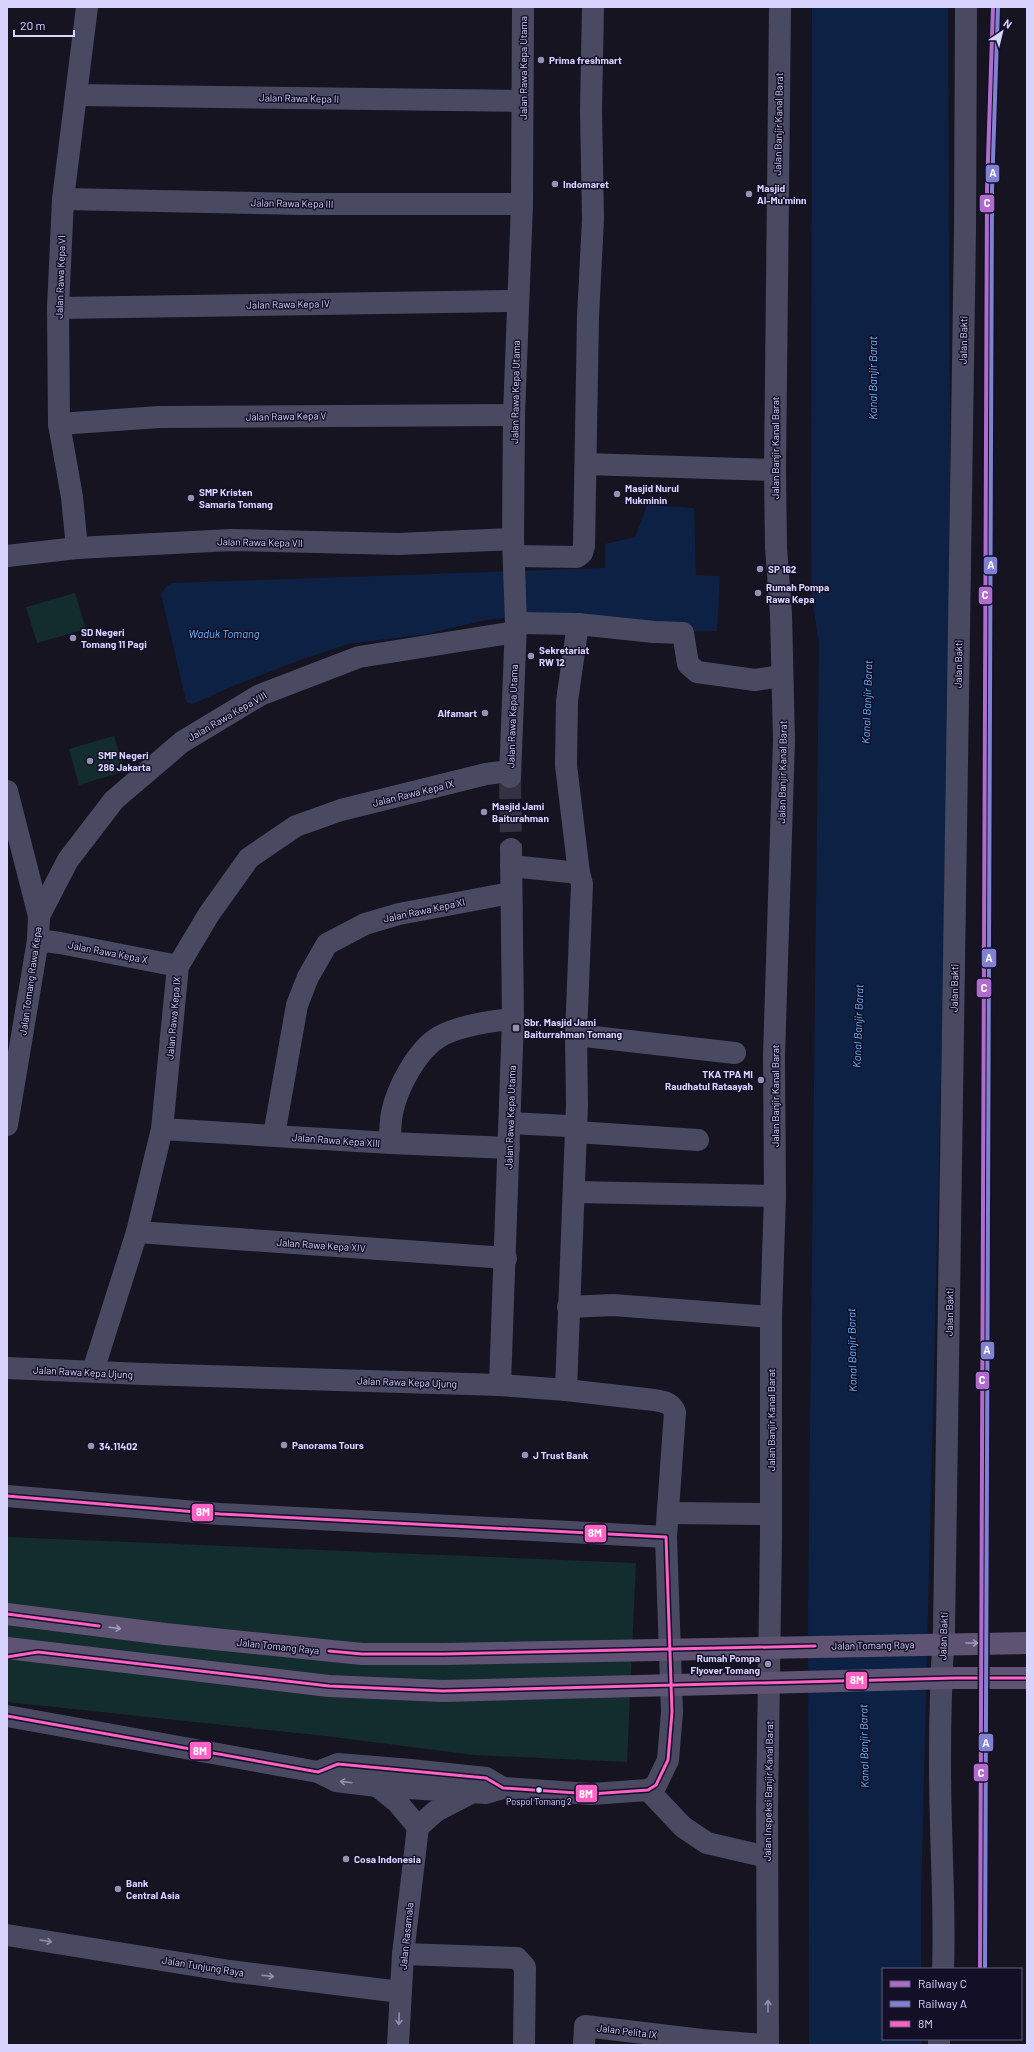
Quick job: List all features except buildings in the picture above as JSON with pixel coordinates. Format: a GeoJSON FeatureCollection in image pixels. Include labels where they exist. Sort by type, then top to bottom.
{"type":"FeatureCollection","features":[{"type":"Feature","properties":{"kind":"main road","name":"Jalan Tomang Raya"},"geometry":{"type":"LineString","coordinates":[[7,1614],[165,1634],[362,1654],[443,1654],[1027,1643]]}},
{"type":"Feature","properties":{"kind":"main road"},"geometry":{"type":"LineString","coordinates":[[7,1648],[329,1686],[443,1691],[955,1678],[1027,1678]]}},
{"type":"Feature","properties":{"kind":"main road"},"geometry":{"type":"LineString","coordinates":[[7,1657],[38,1652]]}},
{"type":"Feature","properties":{"kind":"street","name":"Jalan Rawa Kepa VI"},"geometry":{"type":"LineString","coordinates":[[77,548],[72,497],[59,424],[58,308],[63,199],[87,7]]}},
{"type":"Feature","properties":{"kind":"street","name":"Jalan Rawa Kepa Utama"},"geometry":{"type":"LineString","coordinates":[[510,774],[515,625],[513,553],[514,415],[522,204],[523,7]]}},
{"type":"Feature","properties":{"kind":"street","name":"Jalan Rawa Kepa VII"},"geometry":{"type":"LineString","coordinates":[[7,556],[77,548],[231,540],[398,544],[577,557],[582,553],[586,464],[588,317],[593,219],[590,110],[593,7]]}},
{"type":"Feature","properties":{"kind":"street","name":"Jalan Banjir Kanal Barat"},"geometry":{"type":"LineString","coordinates":[[771,1536],[772,1317],[775,1196],[774,1056],[783,786],[782,676],[775,470],[780,7]]}},
{"type":"Feature","properties":{"kind":"street","name":"Jalan Bakti"},"geometry":{"type":"LineString","coordinates":[[942,1968],[944,1918],[941,1823],[942,1659],[944,1622],[961,470],[966,7]]}},
{"type":"Feature","properties":{"kind":"street","name":"Jalan Rawa Kepa II"},"geometry":{"type":"LineString","coordinates":[[76,94],[522,101]]}},
{"type":"Feature","properties":{"kind":"street","name":"Jalan Rawa Kepa III"},"geometry":{"type":"LineString","coordinates":[[63,199],[301,204],[522,204]]}},
{"type":"Feature","properties":{"kind":"street","name":"Jalan Rawa Kepa IV"},"geometry":{"type":"LineString","coordinates":[[58,308],[518,301]]}},
{"type":"Feature","properties":{"kind":"street","name":"Jalan Rawa Kepa V"},"geometry":{"type":"LineString","coordinates":[[59,424],[159,417],[514,415]]}},
{"type":"Feature","properties":{"kind":"street"},"geometry":{"type":"LineString","coordinates":[[586,464],[775,470]]}},
{"type":"Feature","properties":{"kind":"street"},"geometry":{"type":"LineString","coordinates":[[566,1390],[568,1307],[574,1192],[572,1129],[582,884],[579,873],[566,765],[567,701],[578,624]]}},
{"type":"Feature","properties":{"kind":"street","name":"Jalan Rawa Kepa VIII"},"geometry":{"type":"LineString","coordinates":[[39,916],[68,860],[114,800],[182,742],[260,695],[359,657],[515,625],[578,624],[654,632],[683,633],[688,664],[697,672],[755,680],[782,676]]}},
{"type":"Feature","properties":{"kind":"street","name":"Jalan Rawa Kepa IX"},"geometry":{"type":"LineString","coordinates":[[92,1371],[137,1232],[162,1129],[178,966],[208,914],[249,858],[296,826],[342,810],[486,774],[510,774]]}},
{"type":"Feature","properties":{"kind":"street","name":"Jalan Tomang Rawa Kepa"},"geometry":{"type":"LineString","coordinates":[[7,792],[39,916],[38,940],[7,1125]]}},
{"type":"Feature","properties":{"kind":"street","name":"Jalan Rawa Kepa Utama"},"geometry":{"type":"LineString","coordinates":[[500,1385],[506,1258],[513,1019],[510,893],[511,857],[579,873]]}},
{"type":"Feature","properties":{"kind":"street","name":"Jalan Rawa Kepa XI"},"geometry":{"type":"LineString","coordinates":[[274,1135],[297,1005],[308,977],[327,944],[365,924],[399,914],[510,893]]}},
{"type":"Feature","properties":{"kind":"street","name":"Jalan Rawa Kepa X"},"geometry":{"type":"LineString","coordinates":[[38,940],[178,966]]}},
{"type":"Feature","properties":{"kind":"street"},"geometry":{"type":"LineString","coordinates":[[390,1144],[392,1112],[405,1076],[432,1042],[440,1036],[466,1027],[513,1019]]}},
{"type":"Feature","properties":{"kind":"street"},"geometry":{"type":"LineString","coordinates":[[576,1035],[735,1053]]}},
{"type":"Feature","properties":{"kind":"street"},"geometry":{"type":"LineString","coordinates":[[510,1123],[698,1140]]}},
{"type":"Feature","properties":{"kind":"street","name":"Jalan Rawa Kepa XIII"},"geometry":{"type":"LineString","coordinates":[[162,1129],[274,1135],[390,1144],[509,1148]]}},
{"type":"Feature","properties":{"kind":"street"},"geometry":{"type":"LineString","coordinates":[[574,1192],[775,1196]]}},
{"type":"Feature","properties":{"kind":"street","name":"Jalan Rawa Kepa XIV"},"geometry":{"type":"LineString","coordinates":[[137,1232],[506,1258]]}},
{"type":"Feature","properties":{"kind":"street"},"geometry":{"type":"LineString","coordinates":[[568,1307],[613,1305],[772,1317]]}},
{"type":"Feature","properties":{"kind":"street","name":"Jalan Rawa Kepa Ujung"},"geometry":{"type":"LineString","coordinates":[[7,1368],[150,1375],[500,1385],[566,1390],[667,1402],[673,1406],[675,1412],[666,1547]]}},
{"type":"Feature","properties":{"kind":"street"},"geometry":{"type":"LineString","coordinates":[[7,1496],[220,1514],[666,1547],[672,1712],[668,1760],[656,1785],[648,1790],[591,1794],[503,1788],[486,1794],[471,1793],[338,1764],[318,1772]]}},
{"type":"Feature","properties":{"kind":"street"},"geometry":{"type":"LineString","coordinates":[[668,1513],[771,1514]]}},
{"type":"Feature","properties":{"kind":"street","name":"Jalan Inspeksi Banjir Kanal Barat"},"geometry":{"type":"LineString","coordinates":[[768,2045],[771,1536]]}},
{"type":"Feature","properties":{"kind":"street"},"geometry":{"type":"LineString","coordinates":[[7,1716],[318,1772],[336,1781],[377,1786],[421,1781],[486,1778],[503,1788]]}},
{"type":"Feature","properties":{"kind":"street","name":"Jalan Rasamala"},"geometry":{"type":"LineString","coordinates":[[398,2045],[403,1954],[419,1819],[421,1781]]}},
{"type":"Feature","properties":{"kind":"street"},"geometry":{"type":"LineString","coordinates":[[377,1786],[419,1819],[471,1793]]}},
{"type":"Feature","properties":{"kind":"street"},"geometry":{"type":"LineString","coordinates":[[648,1790],[683,1827],[707,1843],[768,1857]]}},
{"type":"Feature","properties":{"kind":"street","name":"Jalan Tunjung Raya"},"geometry":{"type":"LineString","coordinates":[[7,1935],[230,1971],[400,1992]]}},
{"type":"Feature","properties":{"kind":"street"},"geometry":{"type":"LineString","coordinates":[[403,1954],[517,1958],[523,1962],[526,1967],[524,2045]]}},
{"type":"Feature","properties":{"kind":"street","name":"Jalan Pelita IX"},"geometry":{"type":"LineString","coordinates":[[585,2036],[764,2045]]}},
{"type":"Feature","properties":{"kind":"green space"},"geometry":{"type":"Polygon","coordinates":[[[75,593],[86,629],[37,643],[26,607],[75,593]]]}},
{"type":"Feature","properties":{"kind":"green space"},"geometry":{"type":"Polygon","coordinates":[[[114,736],[125,771],[79,785],[69,749],[114,736]]]}},
{"type":"Feature","properties":{"kind":"green space"},"geometry":{"type":"Polygon","coordinates":[[[7,1537],[636,1563],[627,1762],[474,1755],[325,1736],[7,1702],[7,1537]]]}},
{"type":"Feature","properties":{"kind":"water","name":"Kanal Banjir Barat"},"geometry":{"type":"Polygon","coordinates":[[[812,7],[948,7],[951,668],[921,1902],[921,1968],[882,1968],[882,2040],[922,2040],[922,2045],[809,2045],[808,1606],[819,643],[811,592],[812,7]]]}},
{"type":"Feature","properties":{"kind":"water","name":"Waduk Tomang"},"geometry":{"type":"Polygon","coordinates":[[[647,505],[694,508],[696,575],[720,576],[717,631],[687,631],[538,614],[486,620],[426,634],[348,644],[300,660],[233,686],[193,704],[186,701],[161,594],[168,585],[173,583],[605,568],[605,544],[635,537],[647,505]]]}},
{"type":"Feature","properties":{"kind":"tunnel"},"geometry":{"type":"LineString","coordinates":[[510,777],[511,849]]}},
{"type":"Feature","properties":{"kind":"rail line","name":"C"},"geometry":{"type":"LineString","coordinates":[[980,1968],[987,189],[993,7]]}},
{"type":"Feature","properties":{"kind":"rail line","name":"A"},"geometry":{"type":"LineString","coordinates":[[985,1968],[992,189],[998,7]]}},
{"type":"Feature","properties":{"kind":"transit line","name":"8M"},"geometry":{"type":"LineString","coordinates":[[7,1496],[220,1514],[666,1537],[672,1712],[668,1760],[656,1785],[648,1790],[591,1794],[503,1788],[486,1778],[338,1764],[318,1772],[7,1716]]}},
{"type":"Feature","properties":{"kind":"transit line","name":"8M"},"geometry":{"type":"LineString","coordinates":[[7,1614],[99,1626]]}},
{"type":"Feature","properties":{"kind":"transit line","name":"8M"},"geometry":{"type":"LineString","coordinates":[[329,1651],[362,1654],[443,1654],[815,1646]]}},
{"type":"Feature","properties":{"kind":"transit line","name":"8M"},"geometry":{"type":"LineString","coordinates":[[7,1657],[38,1652],[329,1686],[443,1691],[955,1678],[1027,1678]]}},
{"type":"Feature","properties":{"kind":"place","name":"Prima freshmart"},"geometry":{"type":"Point","coordinates":[541,60]}},
{"type":"Feature","properties":{"kind":"place","name":"Indomaret"},"geometry":{"type":"Point","coordinates":[555,184]}},
{"type":"Feature","properties":{"kind":"place","name":"Masjid AI-Mu'minn"},"geometry":{"type":"Point","coordinates":[749,194]}},
{"type":"Feature","properties":{"kind":"place","name":"Masjid Nurul Mukminin"},"geometry":{"type":"Point","coordinates":[617,494]}},
{"type":"Feature","properties":{"kind":"place","name":"SMP Kristen Samaria Tomang"},"geometry":{"type":"Point","coordinates":[191,498]}},
{"type":"Feature","properties":{"kind":"place","name":"SP 162"},"geometry":{"type":"Point","coordinates":[760,569]}},
{"type":"Feature","properties":{"kind":"place","name":"Rumah Pompa Rawa Kepa"},"geometry":{"type":"Point","coordinates":[758,593]}},
{"type":"Feature","properties":{"kind":"place","name":"SD Negeri Tomang 11 Pagi"},"geometry":{"type":"Point","coordinates":[73,638]}},
{"type":"Feature","properties":{"kind":"place","name":"Sekretariat RW 12"},"geometry":{"type":"Point","coordinates":[531,656]}},
{"type":"Feature","properties":{"kind":"place","name":"Alfamart"},"geometry":{"type":"Point","coordinates":[485,713]}},
{"type":"Feature","properties":{"kind":"place","name":"SMP Negeri 286 Jakarta"},"geometry":{"type":"Point","coordinates":[90,761]}},
{"type":"Feature","properties":{"kind":"place","name":"Masjid Jami Baiturahman"},"geometry":{"type":"Point","coordinates":[484,812]}},
{"type":"Feature","properties":{"kind":"place","name":"Sbr. Masjid Jami Baiturrahman Tomang"},"geometry":{"type":"Point","coordinates":[516,1028]}},
{"type":"Feature","properties":{"kind":"place","name":"TKA TPA MI Raudhatul Rataayah"},"geometry":{"type":"Point","coordinates":[761,1080]}},
{"type":"Feature","properties":{"kind":"place","name":"Panorama Tours"},"geometry":{"type":"Point","coordinates":[284,1445]}},
{"type":"Feature","properties":{"kind":"place","name":"34.11402"},"geometry":{"type":"Point","coordinates":[91,1446]}},
{"type":"Feature","properties":{"kind":"place","name":"J Trust Bank"},"geometry":{"type":"Point","coordinates":[525,1455]}},
{"type":"Feature","properties":{"kind":"place","name":"Rumah Pompa Flyover Tomang"},"geometry":{"type":"Point","coordinates":[768,1664]}},
{"type":"Feature","properties":{"kind":"place","name":"Pospol Tomang 2"},"geometry":{"type":"Point","coordinates":[539,1790]}},
{"type":"Feature","properties":{"kind":"place","name":"Cosa Indonesia"},"geometry":{"type":"Point","coordinates":[346,1859]}},
{"type":"Feature","properties":{"kind":"place","name":"Bank Central Asia"},"geometry":{"type":"Point","coordinates":[118,1889]}}]}
